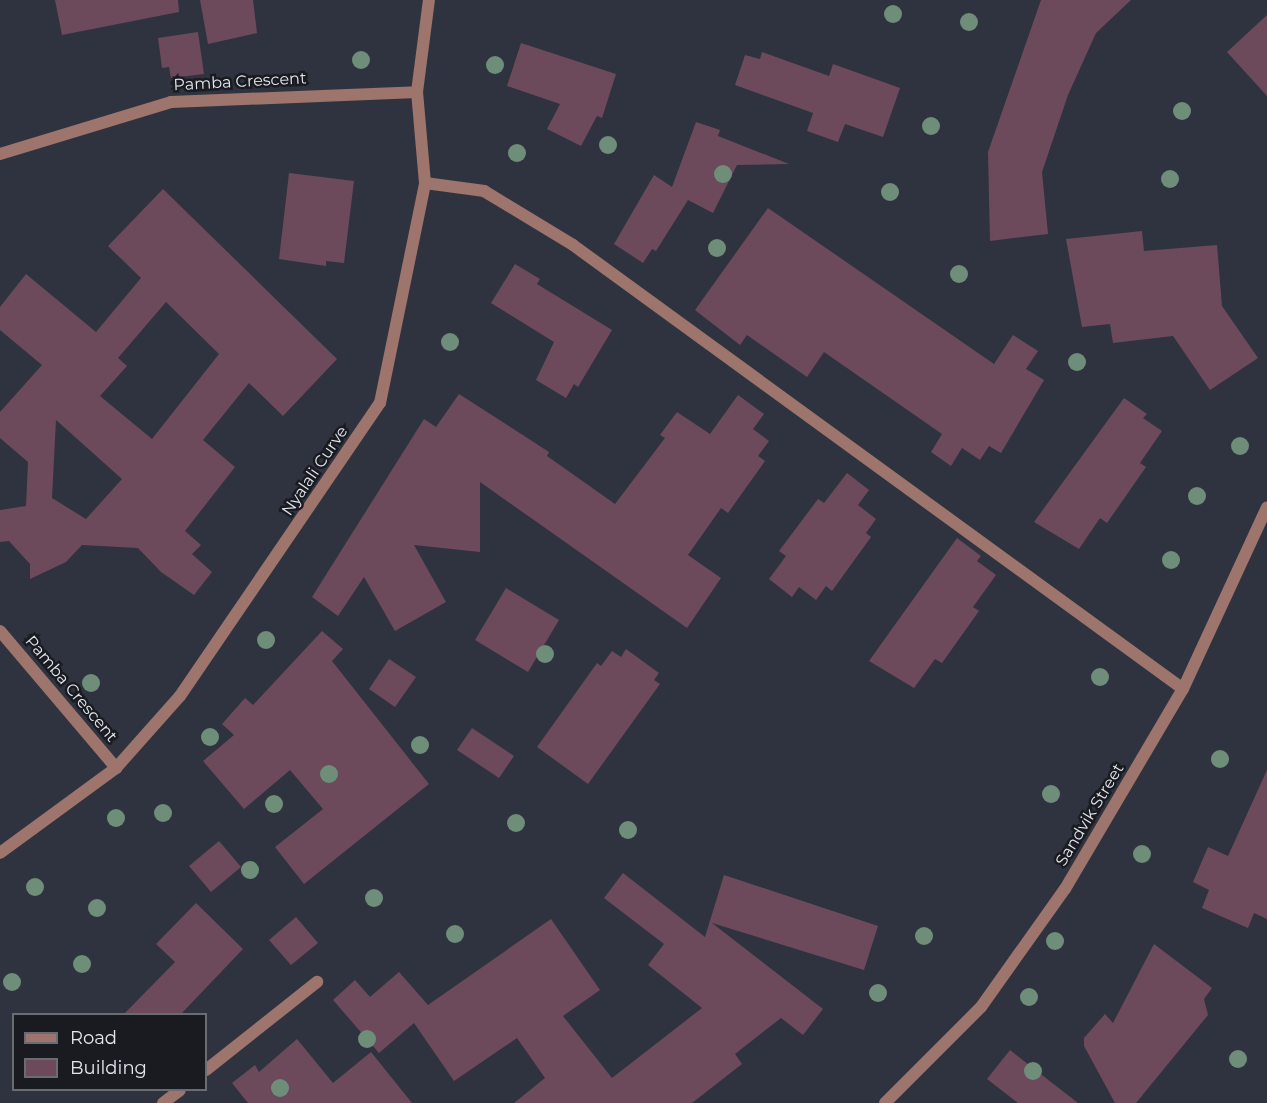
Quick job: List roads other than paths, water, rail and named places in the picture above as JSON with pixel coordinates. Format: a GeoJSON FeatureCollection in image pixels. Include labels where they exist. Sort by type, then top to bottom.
{"type":"FeatureCollection","features":[{"type":"Feature","properties":{"kind":"street","name":"Nyalali Curve"},"geometry":{"type":"LineString","coordinates":[[0,853],[116,768],[180,696],[380,403],[425,183],[417,92],[429,0]]}},
{"type":"Feature","properties":{"kind":"street","name":"Pamba Crescent"},"geometry":{"type":"LineString","coordinates":[[0,154],[171,102],[417,92]]}},
{"type":"Feature","properties":{"kind":"street"},"geometry":{"type":"LineString","coordinates":[[425,183],[484,191],[573,245],[1183,689]]}},
{"type":"Feature","properties":{"kind":"street","name":"Sandvik Street"},"geometry":{"type":"LineString","coordinates":[[885,1103],[981,1007],[1065,889],[1183,689],[1267,507]]}},
{"type":"Feature","properties":{"kind":"street","name":"Pamba Crescent"},"geometry":{"type":"LineString","coordinates":[[0,632],[116,768]]}},
{"type":"Feature","properties":{"kind":"street"},"geometry":{"type":"LineString","coordinates":[[207,1069],[317,982]]}},
{"type":"Feature","properties":{"kind":"street"},"geometry":{"type":"LineString","coordinates":[[163,1103],[178,1091]]}}]}
